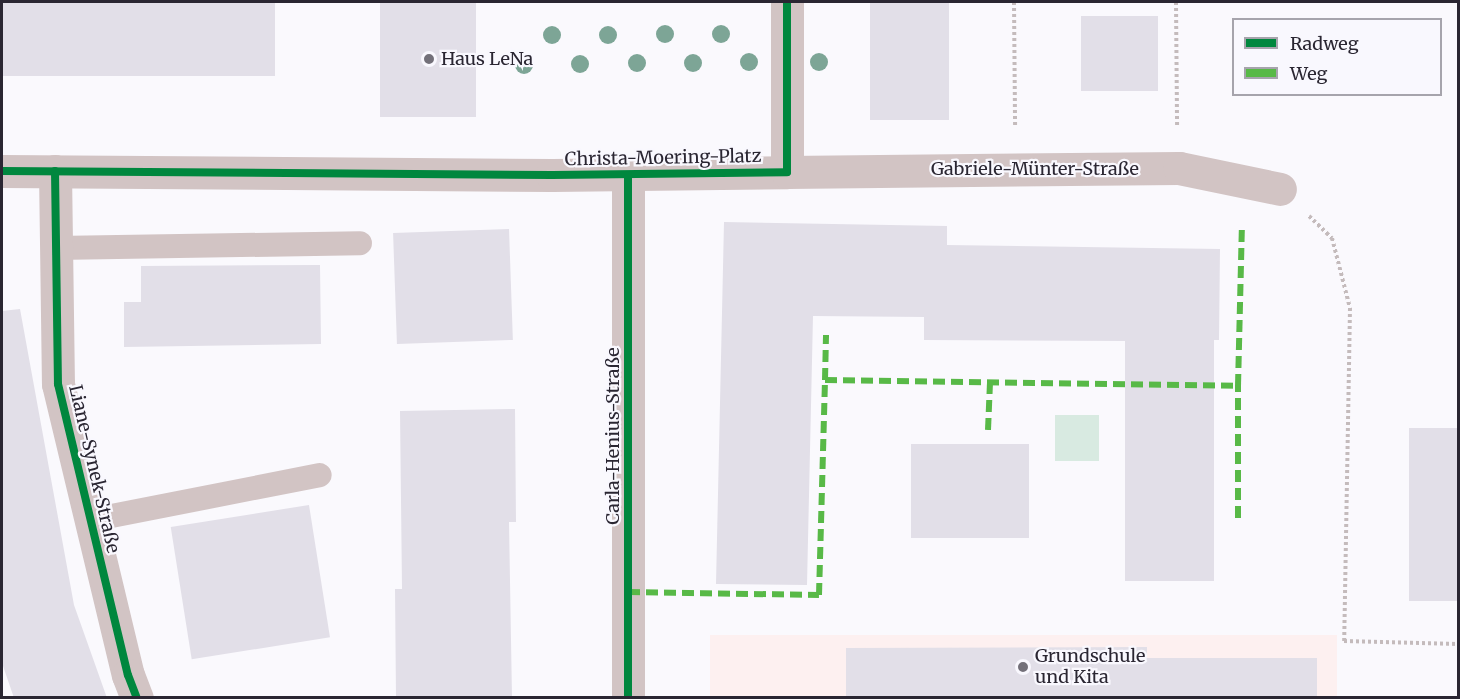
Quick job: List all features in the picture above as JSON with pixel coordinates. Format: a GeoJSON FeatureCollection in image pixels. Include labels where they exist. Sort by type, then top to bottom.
{"type":"FeatureCollection","features":[{"type":"Feature","properties":{"kind":"street","name":"Christa-Moering-Platz"},"geometry":{"type":"LineString","coordinates":[[55,171],[628,175],[787,172],[787,2]]}},
{"type":"Feature","properties":{"kind":"street","name":"Gabriele-Münter-Straße"},"geometry":{"type":"LineString","coordinates":[[787,172],[1179,168],[1280,189]]}},
{"type":"Feature","properties":{"kind":"street"},"geometry":{"type":"LineString","coordinates":[[2,171],[55,171]]}},
{"type":"Feature","properties":{"kind":"street","name":"Liane-Synek-Straße"},"geometry":{"type":"LineString","coordinates":[[55,171],[58,384],[128,675],[137,698]]}},
{"type":"Feature","properties":{"kind":"street","name":"Carla-Henius-Straße"},"geometry":{"type":"LineString","coordinates":[[628,175],[628,698]]}},
{"type":"Feature","properties":{"kind":"lane"},"geometry":{"type":"LineString","coordinates":[[56,249],[360,243]]}},
{"type":"Feature","properties":{"kind":"lane"},"geometry":{"type":"LineString","coordinates":[[91,520],[320,475]]}},
{"type":"Feature","properties":{"kind":"path"},"geometry":{"type":"LineString","coordinates":[[1014,2],[1015,127]]}},
{"type":"Feature","properties":{"kind":"path"},"geometry":{"type":"LineString","coordinates":[[1176,2],[1177,129]]}},
{"type":"Feature","properties":{"kind":"path"},"geometry":{"type":"LineString","coordinates":[[1280,189],[1332,238],[1350,308],[1344,641],[1458,644]]}},
{"type":"Feature","properties":{"kind":"shaded area"},"geometry":{"type":"Polygon","coordinates":[[[1055,415],[1099,415],[1099,461],[1055,461],[1055,415]]]}},
{"type":"Feature","properties":{"kind":"shaded area","name":"Grundschule und Kita"},"geometry":{"type":"Polygon","coordinates":[[[710,635],[1337,635],[1337,698],[710,698],[710,635]]]}},
{"type":"Feature","properties":{"kind":"building"},"geometry":{"type":"Polygon","coordinates":[[[2,2],[275,2],[275,76],[2,76],[2,2]]]}},
{"type":"Feature","properties":{"kind":"building","name":"Haus LeNa"},"geometry":{"type":"Polygon","coordinates":[[[380,2],[476,2],[476,117],[380,117],[380,2]]]}},
{"type":"Feature","properties":{"kind":"building"},"geometry":{"type":"Polygon","coordinates":[[[870,2],[949,2],[949,120],[870,120],[870,2]]]}},
{"type":"Feature","properties":{"kind":"building"},"geometry":{"type":"Polygon","coordinates":[[[1081,16],[1158,16],[1158,91],[1081,91],[1081,16]]]}},
{"type":"Feature","properties":{"kind":"building"},"geometry":{"type":"Polygon","coordinates":[[[724,222],[947,226],[947,245],[1220,249],[1219,340],[1214,340],[1214,581],[1125,581],[1125,341],[924,340],[924,317],[813,316],[807,585],[716,584],[724,222]]]}},
{"type":"Feature","properties":{"kind":"building"},"geometry":{"type":"Polygon","coordinates":[[[509,229],[513,340],[397,344],[393,233],[509,229]]]}},
{"type":"Feature","properties":{"kind":"building"},"geometry":{"type":"Polygon","coordinates":[[[320,265],[321,344],[124,347],[124,302],[141,302],[141,266],[320,265]]]}},
{"type":"Feature","properties":{"kind":"building"},"geometry":{"type":"Polygon","coordinates":[[[20,309],[74,605],[107,698],[14,698],[2,663],[2,311],[20,309]]]}},
{"type":"Feature","properties":{"kind":"building"},"geometry":{"type":"Polygon","coordinates":[[[515,409],[516,522],[509,522],[512,698],[396,698],[395,589],[402,589],[400,411],[515,409]]]}},
{"type":"Feature","properties":{"kind":"building"},"geometry":{"type":"Polygon","coordinates":[[[1409,428],[1458,428],[1458,601],[1409,601],[1409,428]]]}},
{"type":"Feature","properties":{"kind":"building"},"geometry":{"type":"Polygon","coordinates":[[[911,444],[1029,444],[1029,538],[911,538],[911,444]]]}},
{"type":"Feature","properties":{"kind":"building"},"geometry":{"type":"Polygon","coordinates":[[[309,505],[330,637],[192,659],[171,527],[309,505]]]}},
{"type":"Feature","properties":{"kind":"building"},"geometry":{"type":"Polygon","coordinates":[[[1147,647],[1147,658],[1317,658],[1317,698],[846,698],[846,648],[1147,647]]]}},
{"type":"Feature","properties":{"kind":"marked path"},"geometry":{"type":"LineString","coordinates":[[628,592],[819,595],[825,380],[1238,386],[1242,226]]}},
{"type":"Feature","properties":{"kind":"marked path"},"geometry":{"type":"LineString","coordinates":[[825,380],[826,335]]}},
{"type":"Feature","properties":{"kind":"marked path"},"geometry":{"type":"LineString","coordinates":[[988,430],[990,382]]}},
{"type":"Feature","properties":{"kind":"marked path"},"geometry":{"type":"LineString","coordinates":[[1238,386],[1238,518]]}},
{"type":"Feature","properties":{"kind":"cycle path"},"geometry":{"type":"LineString","coordinates":[[2,171],[552,175],[787,172],[787,2]]}},
{"type":"Feature","properties":{"kind":"cycle path"},"geometry":{"type":"LineString","coordinates":[[55,171],[58,384],[128,675],[137,698]]}},
{"type":"Feature","properties":{"kind":"cycle path"},"geometry":{"type":"LineString","coordinates":[[628,175],[628,698]]}},
{"type":"Feature","properties":{"kind":"place","name":"Haus LeNa"},"geometry":{"type":"Point","coordinates":[429,59]}},
{"type":"Feature","properties":{"kind":"place","name":"Grundschule und Kita"},"geometry":{"type":"Point","coordinates":[1023,667]}}]}
